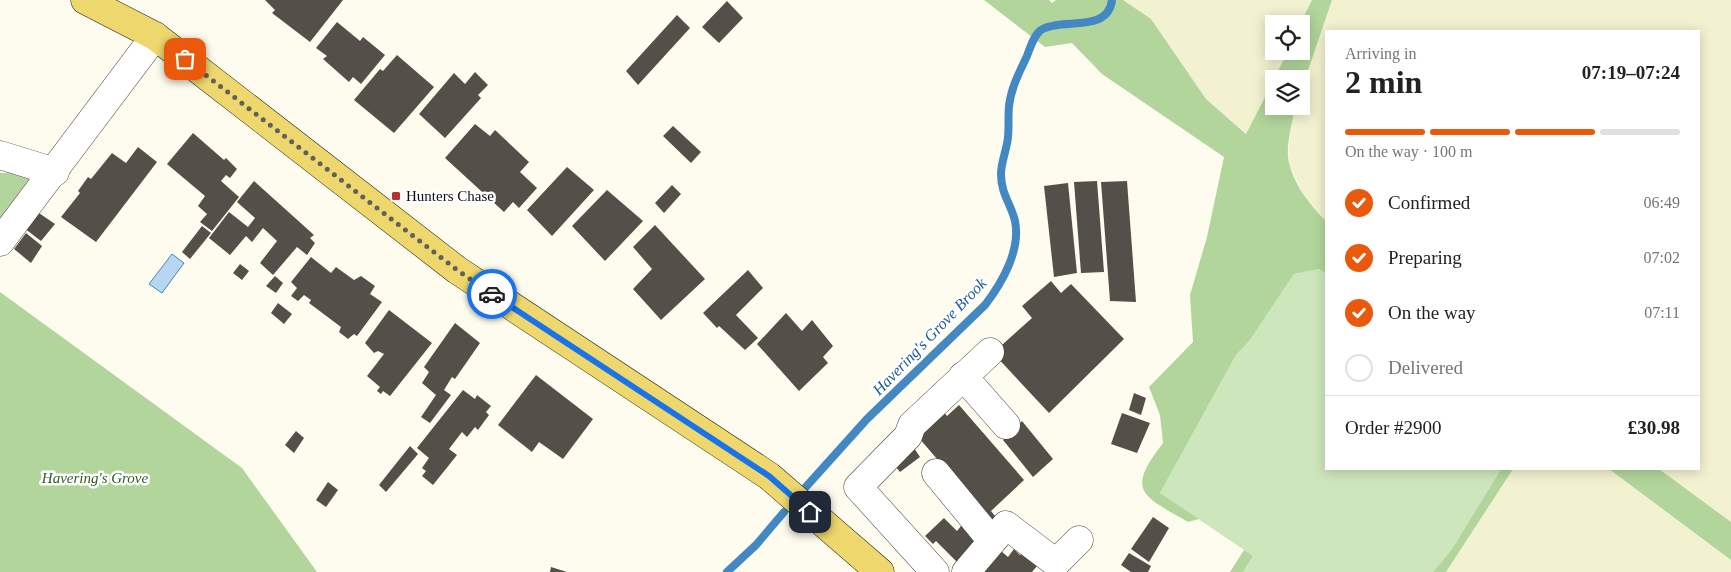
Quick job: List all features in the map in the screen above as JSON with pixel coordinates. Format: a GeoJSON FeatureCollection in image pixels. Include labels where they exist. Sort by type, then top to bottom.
{"type":"FeatureCollection","features":[{"type":"Feature","properties":{"kind":"main road"},"geometry":{"type":"LineString","coordinates":[[85,0],[155,36],[457,270],[769,476],[880,572]]}},
{"type":"Feature","properties":{"kind":"street"},"geometry":{"type":"LineString","coordinates":[[0,242],[155,36]]}},
{"type":"Feature","properties":{"kind":"street"},"geometry":{"type":"LineString","coordinates":[[0,155],[54,172]]}},
{"type":"Feature","properties":{"kind":"street"},"geometry":{"type":"LineString","coordinates":[[935,572],[858,488],[908,436],[912,424],[990,352]]}},
{"type":"Feature","properties":{"kind":"street"},"geometry":{"type":"LineString","coordinates":[[964,376],[1006,425]]}},
{"type":"Feature","properties":{"kind":"street"},"geometry":{"type":"LineString","coordinates":[[936,473],[992,541]]}},
{"type":"Feature","properties":{"kind":"street"},"geometry":{"type":"LineString","coordinates":[[966,572],[1006,525],[1056,563],[1079,540]]}},
{"type":"Feature","properties":{"kind":"green space"},"geometry":{"type":"Polygon","coordinates":[[[984,0],[1049,0],[1052,3],[1056,0],[1123,0],[1151,19],[1206,99],[1246,134],[1265,97],[1265,115],[1294,115],[1288,151],[1289,163],[1299,188],[1314,209],[1325,220],[1325,273],[1319,269],[1294,274],[1250,340],[1236,355],[1160,493],[1199,519],[1188,522],[1160,506],[1144,492],[1142,483],[1144,473],[1163,443],[1160,415],[1149,387],[1193,342],[1190,295],[1207,237],[1224,157],[1102,74],[1072,43],[1045,47],[984,0]]]}},
{"type":"Feature","properties":{"kind":"green space"},"geometry":{"type":"Polygon","coordinates":[[[1123,0],[1312,0],[1304,15],[1265,15],[1265,60],[1284,60],[1279,70],[1265,70],[1265,98],[1247,134],[1206,99],[1151,19],[1123,0]]]}},
{"type":"Feature","properties":{"kind":"green space"},"geometry":{"type":"Polygon","coordinates":[[[1312,0],[1332,0],[1308,70],[1278,70],[1284,60],[1310,60],[1310,15],[1304,15],[1312,0]]]}},
{"type":"Feature","properties":{"kind":"green space"},"geometry":{"type":"Polygon","coordinates":[[[1332,0],[1731,0],[1731,522],[1660,470],[1700,470],[1700,30],[1325,30],[1325,220],[1308,204],[1288,162],[1293,115],[1310,115],[1310,70],[1308,70],[1332,0]]]}},
{"type":"Feature","properties":{"kind":"green space"},"geometry":{"type":"Polygon","coordinates":[[[55,172],[0,245],[0,173],[55,172]]]}},
{"type":"Feature","properties":{"kind":"green space"},"geometry":{"type":"Polygon","coordinates":[[[1319,269],[1325,273],[1325,470],[1500,470],[1452,549],[1433,572],[1243,572],[1253,556],[1160,493],[1236,355],[1250,340],[1294,274],[1319,269]]]}},
{"type":"Feature","properties":{"kind":"green space","name":"Havering's Grove"},"geometry":{"type":"Polygon","coordinates":[[[0,292],[242,468],[317,572],[0,572],[0,292]]]}},
{"type":"Feature","properties":{"kind":"green space"},"geometry":{"type":"Polygon","coordinates":[[[1500,470],[1512,470],[1446,572],[1433,572],[1452,549],[1500,470]]]}},
{"type":"Feature","properties":{"kind":"green space"},"geometry":{"type":"Polygon","coordinates":[[[1512,470],[1610,470],[1731,560],[1731,572],[1446,572],[1512,470]]]}},
{"type":"Feature","properties":{"kind":"green space"},"geometry":{"type":"Polygon","coordinates":[[[1610,470],[1660,470],[1731,522],[1731,560],[1610,470]]]}},
{"type":"Feature","properties":{"kind":"green space"},"geometry":{"type":"Polygon","coordinates":[[[1244,550],[1253,556],[1243,572],[1230,572],[1244,550]]]}},
{"type":"Feature","properties":{"kind":"water"},"geometry":{"type":"Polygon","coordinates":[[[172,254],[184,263],[162,293],[149,284],[172,254]]]}},
{"type":"Feature","properties":{"kind":"building"},"geometry":{"type":"Polygon","coordinates":[[[265,0],[343,0],[310,42],[272,13],[275,10],[265,0]]]}},
{"type":"Feature","properties":{"kind":"building"},"geometry":{"type":"Polygon","coordinates":[[[727,1],[743,18],[719,43],[702,27],[727,1]]]}},
{"type":"Feature","properties":{"kind":"building"},"geometry":{"type":"Polygon","coordinates":[[[677,15],[690,28],[638,85],[626,71],[677,15]]]}},
{"type":"Feature","properties":{"kind":"building"},"geometry":{"type":"Polygon","coordinates":[[[337,22],[360,41],[363,37],[385,55],[361,84],[353,77],[349,82],[323,59],[327,56],[316,48],[337,22]]]}},
{"type":"Feature","properties":{"kind":"building"},"geometry":{"type":"Polygon","coordinates":[[[397,55],[434,87],[394,133],[354,100],[380,69],[383,71],[397,55]]]}},
{"type":"Feature","properties":{"kind":"building"},"geometry":{"type":"Polygon","coordinates":[[[475,72],[488,85],[478,95],[481,98],[445,138],[419,114],[454,73],[465,84],[475,72]]]}},
{"type":"Feature","properties":{"kind":"building"},"geometry":{"type":"Polygon","coordinates":[[[475,124],[490,136],[495,130],[529,162],[520,172],[537,188],[519,208],[513,202],[504,212],[445,158],[475,124]]]}},
{"type":"Feature","properties":{"kind":"building"},"geometry":{"type":"Polygon","coordinates":[[[673,126],[701,152],[691,163],[663,136],[673,126]]]}},
{"type":"Feature","properties":{"kind":"building"},"geometry":{"type":"Polygon","coordinates":[[[193,133],[224,160],[226,158],[237,169],[230,178],[226,175],[221,181],[239,197],[212,231],[200,222],[207,214],[198,206],[205,196],[167,164],[193,133]]]}},
{"type":"Feature","properties":{"kind":"building"},"geometry":{"type":"Polygon","coordinates":[[[138,147],[157,162],[96,242],[61,217],[80,193],[78,191],[88,177],[91,179],[112,153],[126,163],[138,147]]]}},
{"type":"Feature","properties":{"kind":"building"},"geometry":{"type":"Polygon","coordinates":[[[567,167],[594,190],[552,236],[527,210],[567,167]]]}},
{"type":"Feature","properties":{"kind":"building"},"geometry":{"type":"Polygon","coordinates":[[[254,181],[314,235],[310,238],[315,243],[307,255],[297,247],[273,275],[260,263],[277,241],[263,228],[252,242],[246,236],[230,255],[209,238],[229,212],[248,227],[255,218],[237,202],[254,181]]]}},
{"type":"Feature","properties":{"kind":"building"},"geometry":{"type":"Polygon","coordinates":[[[1097,181],[1104,272],[1081,273],[1074,182],[1097,181]]]}},
{"type":"Feature","properties":{"kind":"building"},"geometry":{"type":"Polygon","coordinates":[[[1127,181],[1136,302],[1110,301],[1101,182],[1127,181]]]}},
{"type":"Feature","properties":{"kind":"building"},"geometry":{"type":"Polygon","coordinates":[[[1068,183],[1077,273],[1054,277],[1044,186],[1068,183]]]}},
{"type":"Feature","properties":{"kind":"building"},"geometry":{"type":"Polygon","coordinates":[[[672,185],[681,194],[664,213],[655,203],[672,185]]]}},
{"type":"Feature","properties":{"kind":"building"},"geometry":{"type":"Polygon","coordinates":[[[607,190],[643,221],[605,261],[572,226],[607,190]]]}},
{"type":"Feature","properties":{"kind":"building"},"geometry":{"type":"Polygon","coordinates":[[[36,211],[55,224],[41,241],[24,228],[36,211]]]}},
{"type":"Feature","properties":{"kind":"building"},"geometry":{"type":"Polygon","coordinates":[[[655,225],[705,279],[661,320],[633,289],[652,269],[633,247],[655,225]]]}},
{"type":"Feature","properties":{"kind":"building"},"geometry":{"type":"Polygon","coordinates":[[[202,226],[211,233],[190,259],[182,252],[202,226]]]}},
{"type":"Feature","properties":{"kind":"building"},"geometry":{"type":"Polygon","coordinates":[[[26,233],[42,246],[31,263],[14,249],[26,233]]]}},
{"type":"Feature","properties":{"kind":"building"},"geometry":{"type":"Polygon","coordinates":[[[311,257],[331,273],[336,267],[354,280],[361,276],[375,286],[370,294],[382,302],[357,336],[354,334],[348,339],[339,332],[341,327],[309,303],[311,300],[304,295],[298,301],[291,296],[297,288],[291,282],[311,257]]]}},
{"type":"Feature","properties":{"kind":"building"},"geometry":{"type":"Polygon","coordinates":[[[240,264],[249,271],[242,280],[233,273],[240,264]]]}},
{"type":"Feature","properties":{"kind":"building"},"geometry":{"type":"Polygon","coordinates":[[[748,270],[763,288],[736,315],[758,338],[745,350],[719,326],[717,328],[703,313],[748,270]]]}},
{"type":"Feature","properties":{"kind":"building"},"geometry":{"type":"Polygon","coordinates":[[[275,276],[283,283],[276,293],[266,286],[275,276]]]}},
{"type":"Feature","properties":{"kind":"building"},"geometry":{"type":"Polygon","coordinates":[[[1051,281],[1061,293],[1071,284],[1124,339],[1049,413],[993,353],[1032,318],[1022,306],[1051,281]]]}},
{"type":"Feature","properties":{"kind":"building"},"geometry":{"type":"Polygon","coordinates":[[[278,303],[292,314],[284,324],[271,313],[278,303]]]}},
{"type":"Feature","properties":{"kind":"building"},"geometry":{"type":"Polygon","coordinates":[[[389,310],[432,343],[390,396],[383,391],[381,394],[377,391],[380,387],[367,376],[384,354],[378,351],[374,353],[365,343],[389,310]]]}},
{"type":"Feature","properties":{"kind":"building"},"geometry":{"type":"Polygon","coordinates":[[[786,313],[802,331],[812,320],[833,346],[823,357],[828,363],[799,391],[757,344],[786,313]]]}},
{"type":"Feature","properties":{"kind":"building"},"geometry":{"type":"Polygon","coordinates":[[[455,323],[480,343],[455,379],[452,377],[444,390],[451,395],[430,423],[421,417],[436,395],[422,383],[429,372],[424,367],[455,323]]]}},
{"type":"Feature","properties":{"kind":"building"},"geometry":{"type":"Polygon","coordinates":[[[536,375],[593,419],[563,459],[539,442],[532,452],[498,425],[536,375]]]}},
{"type":"Feature","properties":{"kind":"building"},"geometry":{"type":"Polygon","coordinates":[[[463,390],[475,399],[477,395],[491,406],[486,412],[489,415],[478,430],[475,427],[467,437],[462,432],[449,449],[457,455],[433,485],[422,476],[426,471],[422,468],[429,458],[417,448],[463,390]]]}},
{"type":"Feature","properties":{"kind":"building"},"geometry":{"type":"Polygon","coordinates":[[[1134,393],[1146,398],[1141,415],[1129,410],[1134,393]]]}},
{"type":"Feature","properties":{"kind":"building"},"geometry":{"type":"Polygon","coordinates":[[[959,405],[1024,480],[991,511],[999,521],[990,530],[985,515],[913,431],[940,407],[947,416],[959,405]]]}},
{"type":"Feature","properties":{"kind":"building"},"geometry":{"type":"Polygon","coordinates":[[[1122,413],[1150,423],[1137,453],[1111,444],[1122,413]]]}},
{"type":"Feature","properties":{"kind":"building"},"geometry":{"type":"Polygon","coordinates":[[[1022,421],[1053,459],[1033,477],[1003,440],[1022,421]]]}},
{"type":"Feature","properties":{"kind":"building"},"geometry":{"type":"Polygon","coordinates":[[[296,431],[304,438],[294,453],[285,445],[296,431]]]}},
{"type":"Feature","properties":{"kind":"building"},"geometry":{"type":"Polygon","coordinates":[[[912,445],[920,457],[900,472],[892,462],[912,445]]]}},
{"type":"Feature","properties":{"kind":"building"},"geometry":{"type":"Polygon","coordinates":[[[410,446],[418,454],[386,492],[379,485],[410,446]]]}},
{"type":"Feature","properties":{"kind":"building"},"geometry":{"type":"Polygon","coordinates":[[[328,482],[338,490],[326,507],[316,500],[328,482]]]}},
{"type":"Feature","properties":{"kind":"building"},"geometry":{"type":"Polygon","coordinates":[[[1153,517],[1169,528],[1149,562],[1131,549],[1153,517]]]}},
{"type":"Feature","properties":{"kind":"building"},"geometry":{"type":"Polygon","coordinates":[[[944,518],[957,531],[965,521],[987,541],[964,569],[936,541],[933,544],[925,536],[944,518]]]}},
{"type":"Feature","properties":{"kind":"building"},"geometry":{"type":"Polygon","coordinates":[[[994,545],[1008,557],[1014,549],[1020,555],[1023,553],[1037,561],[1037,566],[1032,572],[970,572],[994,545]]]}},
{"type":"Feature","properties":{"kind":"building"},"geometry":{"type":"Polygon","coordinates":[[[1129,553],[1151,566],[1148,572],[1131,572],[1121,565],[1129,553]]]}},
{"type":"Feature","properties":{"kind":"building"},"geometry":{"type":"Polygon","coordinates":[[[551,567],[567,572],[550,572],[551,567]]]}},
{"type":"Feature","properties":{"kind":"waterway","name":"Havering's Grove Brook"},"geometry":{"type":"LineString","coordinates":[[804,489],[867,419],[985,305],[998,287],[1013,255],[1016,232],[1015,221],[1001,181],[1002,165],[1008,137],[1010,99],[1016,81],[1036,35],[1041,30],[1050,26],[1093,21],[1109,11],[1112,0]]}},
{"type":"Feature","properties":{"kind":"waterway","name":"Havering's Grove Brook"},"geometry":{"type":"LineString","coordinates":[[727,572],[756,545],[784,512]]}},
{"type":"Feature","properties":{"kind":"way so far"},"geometry":{"type":"LineString","coordinates":[[185,59],[457,270],[492,294]]}},
{"type":"Feature","properties":{"kind":"place","name":"Hunters Chase"},"geometry":{"type":"Point","coordinates":[396,196]}},
{"type":"Feature","properties":{"kind":"route"},"geometry":{"type":"LineString","coordinates":[[492,294],[769,476],[810,512]]}}]}
